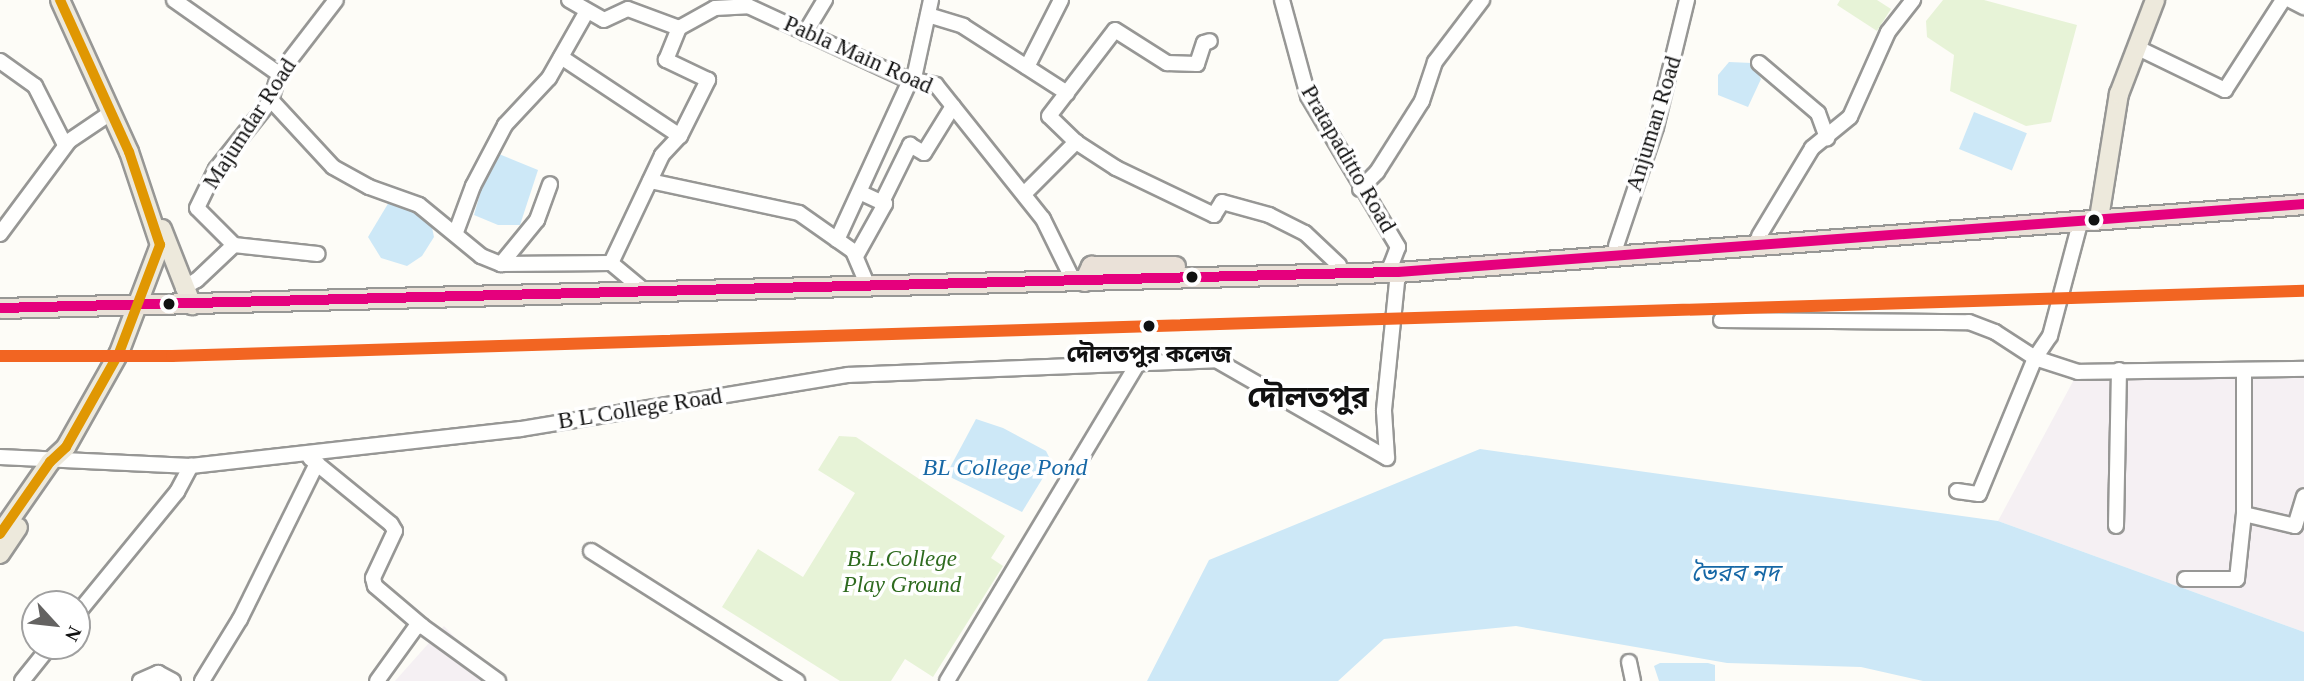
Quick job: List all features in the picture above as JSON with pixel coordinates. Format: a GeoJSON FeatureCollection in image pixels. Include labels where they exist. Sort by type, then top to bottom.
{"type":"FeatureCollection","features":[{"type":"Feature","properties":{"kind":"highway"},"geometry":{"type":"LineString","coordinates":[[1078,280],[1091,266],[1339,265],[1395,269],[1616,246],[2100,212],[2304,193]]}},
{"type":"Feature","properties":{"kind":"highway"},"geometry":{"type":"LineString","coordinates":[[0,308],[436,300],[642,289],[1078,280],[1395,269],[2080,223],[2304,204]]}},
{"type":"Feature","properties":{"kind":"main road"},"geometry":{"type":"LineString","coordinates":[[0,554],[60,457],[119,353],[133,306],[160,240],[112,112],[60,0]]}},
{"type":"Feature","properties":{"kind":"main road"},"geometry":{"type":"LineString","coordinates":[[67,0],[119,111],[183,288],[192,305]]}},
{"type":"Feature","properties":{"kind":"main road"},"geometry":{"type":"LineString","coordinates":[[2100,212],[2119,94],[2155,0]]}},
{"type":"Feature","properties":{"kind":"main road"},"geometry":{"type":"LineString","coordinates":[[0,534],[60,457]]}},
{"type":"Feature","properties":{"kind":"street"},"geometry":{"type":"LineString","coordinates":[[174,0],[279,74]]}},
{"type":"Feature","properties":{"kind":"street","name":"Majumdar Road"},"geometry":{"type":"LineString","coordinates":[[234,245],[197,208],[216,169],[271,100],[279,74],[328,16],[336,0]]}},
{"type":"Feature","properties":{"kind":"street"},"geometry":{"type":"LineString","coordinates":[[569,0],[604,20],[628,9],[679,28],[666,60],[708,80],[680,136],[662,155],[611,263]]}},
{"type":"Feature","properties":{"kind":"street"},"geometry":{"type":"LineString","coordinates":[[617,14],[624,0]]}},
{"type":"Feature","properties":{"kind":"street"},"geometry":{"type":"LineString","coordinates":[[645,15],[651,0]]}},
{"type":"Feature","properties":{"kind":"street"},"geometry":{"type":"LineString","coordinates":[[804,33],[825,0]]}},
{"type":"Feature","properties":{"kind":"street"},"geometry":{"type":"LineString","coordinates":[[837,240],[912,78],[931,0]]}},
{"type":"Feature","properties":{"kind":"street"},"geometry":{"type":"LineString","coordinates":[[1027,67],[1061,0]]}},
{"type":"Feature","properties":{"kind":"street","name":"Pratapaditto Road"},"geometry":{"type":"LineString","coordinates":[[1282,0],[1308,96],[1360,189],[1398,247],[1395,269]]}},
{"type":"Feature","properties":{"kind":"street"},"geometry":{"type":"LineString","coordinates":[[1360,189],[1377,172],[1422,101],[1435,62],[1482,0]]}},
{"type":"Feature","properties":{"kind":"street","name":"Anjuman Road"},"geometry":{"type":"LineString","coordinates":[[1616,246],[1656,127],[1686,0]]}},
{"type":"Feature","properties":{"kind":"street"},"geometry":{"type":"LineString","coordinates":[[1759,236],[1802,162],[1850,117],[1888,32],[1913,0]]}},
{"type":"Feature","properties":{"kind":"street"},"geometry":{"type":"LineString","coordinates":[[2136,47],[2225,90],[2283,0]]}},
{"type":"Feature","properties":{"kind":"street"},"geometry":{"type":"LineString","coordinates":[[2290,0],[2304,7]]}},
{"type":"Feature","properties":{"kind":"street","name":"Pabla Main Road"},"geometry":{"type":"LineString","coordinates":[[679,28],[713,6],[749,3],[804,33],[912,78],[936,85],[1043,219],[1078,280]]}},
{"type":"Feature","properties":{"kind":"street"},"geometry":{"type":"LineString","coordinates":[[456,232],[473,186],[505,125],[550,78],[587,11]]}},
{"type":"Feature","properties":{"kind":"street"},"geometry":{"type":"LineString","coordinates":[[928,15],[963,26],[1067,93]]}},
{"type":"Feature","properties":{"kind":"street"},"geometry":{"type":"LineString","coordinates":[[1210,41],[1204,43],[1197,64],[1167,63],[1115,30],[1049,117],[1076,142],[1116,168],[1214,215],[1222,202],[1269,215],[1305,233],[1339,265]]}},
{"type":"Feature","properties":{"kind":"street"},"geometry":{"type":"LineString","coordinates":[[561,57],[680,136]]}},
{"type":"Feature","properties":{"kind":"street"},"geometry":{"type":"LineString","coordinates":[[0,61],[35,86],[65,145]]}},
{"type":"Feature","properties":{"kind":"street"},"geometry":{"type":"LineString","coordinates":[[1759,63],[1818,113],[1827,138]]}},
{"type":"Feature","properties":{"kind":"street"},"geometry":{"type":"LineString","coordinates":[[271,100],[333,167],[369,187],[419,205],[456,232],[481,257],[501,264],[611,263],[642,289]]}},
{"type":"Feature","properties":{"kind":"street"},"geometry":{"type":"LineString","coordinates":[[856,256],[910,145],[924,153],[953,106]]}},
{"type":"Feature","properties":{"kind":"street"},"geometry":{"type":"LineString","coordinates":[[0,234],[65,145],[112,112]]}},
{"type":"Feature","properties":{"kind":"street"},"geometry":{"type":"LineString","coordinates":[[1024,194],[1076,142]]}},
{"type":"Feature","properties":{"kind":"street"},"geometry":{"type":"LineString","coordinates":[[650,181],[799,213],[856,256],[867,284]]}},
{"type":"Feature","properties":{"kind":"street"},"geometry":{"type":"LineString","coordinates":[[501,264],[537,220],[550,184]]}},
{"type":"Feature","properties":{"kind":"street"},"geometry":{"type":"LineString","coordinates":[[861,193],[882,202]]}},
{"type":"Feature","properties":{"kind":"street"},"geometry":{"type":"LineString","coordinates":[[1957,491],[1979,494],[2035,358],[2050,335],[2080,223]]}},
{"type":"Feature","properties":{"kind":"street"},"geometry":{"type":"LineString","coordinates":[[183,288],[197,281],[234,245],[318,254]]}},
{"type":"Feature","properties":{"kind":"street","name":"B L College Road"},"geometry":{"type":"LineString","coordinates":[[0,457],[60,457],[191,466],[521,429],[848,375],[1216,360],[1387,458],[1384,411],[1395,269]]}},
{"type":"Feature","properties":{"kind":"street"},"geometry":{"type":"LineString","coordinates":[[1721,320],[1969,322],[1995,332],[2035,358],[2078,372],[2304,369]]}},
{"type":"Feature","properties":{"kind":"street"},"geometry":{"type":"LineString","coordinates":[[947,681],[1137,365]]}},
{"type":"Feature","properties":{"kind":"street"},"geometry":{"type":"LineString","coordinates":[[2116,526],[2119,370]]}},
{"type":"Feature","properties":{"kind":"street"},"geometry":{"type":"LineString","coordinates":[[2185,579],[2237,579],[2244,514],[2244,370]]}},
{"type":"Feature","properties":{"kind":"street"},"geometry":{"type":"LineString","coordinates":[[303,453],[391,524],[395,531],[373,578],[375,586],[422,626],[498,681]]}},
{"type":"Feature","properties":{"kind":"street"},"geometry":{"type":"LineString","coordinates":[[202,681],[240,620],[317,463]]}},
{"type":"Feature","properties":{"kind":"street"},"geometry":{"type":"LineString","coordinates":[[91,597],[177,492],[191,466]]}},
{"type":"Feature","properties":{"kind":"street"},"geometry":{"type":"LineString","coordinates":[[2244,514],[2295,526],[2304,496]]}},
{"type":"Feature","properties":{"kind":"street"},"geometry":{"type":"LineString","coordinates":[[591,551],[797,681]]}},
{"type":"Feature","properties":{"kind":"street"},"geometry":{"type":"LineString","coordinates":[[377,681],[416,627],[422,626]]}},
{"type":"Feature","properties":{"kind":"street"},"geometry":{"type":"LineString","coordinates":[[22,681],[39,660]]}},
{"type":"Feature","properties":{"kind":"street"},"geometry":{"type":"LineString","coordinates":[[1629,662],[1633,681]]}},
{"type":"Feature","properties":{"kind":"street"},"geometry":{"type":"LineString","coordinates":[[140,681],[158,673],[173,681]]}},
{"type":"Feature","properties":{"kind":"shaded area"},"geometry":{"type":"Polygon","coordinates":[[[2304,361],[2304,632],[1998,521],[2078,372],[2304,361]]]}},
{"type":"Feature","properties":{"kind":"shaded area"},"geometry":{"type":"Polygon","coordinates":[[[444,626],[497,681],[395,681],[444,626]]]}},
{"type":"Feature","properties":{"kind":"green space"},"geometry":{"type":"Polygon","coordinates":[[[1840,0],[1877,0],[1891,9],[1877,31],[1837,5],[1840,0]]]}},
{"type":"Feature","properties":{"kind":"green space"},"geometry":{"type":"Polygon","coordinates":[[[1943,0],[1984,0],[2077,25],[2051,122],[2026,126],[1950,91],[1954,55],[1927,37],[1926,21],[1943,0]]]}},
{"type":"Feature","properties":{"kind":"green space","name":"B.L.College Play Ground"},"geometry":{"type":"Polygon","coordinates":[[[839,436],[856,437],[1005,536],[991,558],[1003,566],[933,677],[905,659],[891,681],[840,681],[722,607],[758,549],[803,577],[855,493],[818,470],[839,436]]]}},
{"type":"Feature","properties":{"kind":"water"},"geometry":{"type":"Polygon","coordinates":[[[1729,62],[1752,63],[1761,79],[1748,107],[1718,95],[1718,75],[1729,62]]]}},
{"type":"Feature","properties":{"kind":"water"},"geometry":{"type":"Polygon","coordinates":[[[1974,112],[2027,133],[2012,170],[1959,149],[1974,112]]]}},
{"type":"Feature","properties":{"kind":"water"},"geometry":{"type":"Polygon","coordinates":[[[499,154],[538,170],[520,225],[498,225],[474,215],[489,162],[499,154]]]}},
{"type":"Feature","properties":{"kind":"water"},"geometry":{"type":"Polygon","coordinates":[[[392,197],[430,218],[434,237],[422,256],[407,266],[381,258],[368,237],[392,197]]]}},
{"type":"Feature","properties":{"kind":"water","name":"BL College Pond"},"geometry":{"type":"Polygon","coordinates":[[[976,419],[1003,428],[1046,451],[1052,463],[1022,512],[946,475],[976,419]]]}},
{"type":"Feature","properties":{"kind":"water","name":"ভৈরব নদ"},"geometry":{"type":"Polygon","coordinates":[[[1480,449],[1998,521],[2304,632],[2304,681],[1923,681],[1861,667],[1727,663],[1516,626],[1384,639],[1338,681],[1147,681],[1209,560],[1480,449]]]}},
{"type":"Feature","properties":{"kind":"water"},"geometry":{"type":"Polygon","coordinates":[[[1660,663],[1715,665],[1715,681],[1659,681],[1654,666],[1660,663]]]}},
{"type":"Feature","properties":{"kind":"transit line"},"geometry":{"type":"LineString","coordinates":[[0,534],[50,462],[66,447],[119,353],[160,245],[129,152],[60,0]]}},
{"type":"Feature","properties":{"kind":"transit line"},"geometry":{"type":"LineString","coordinates":[[0,308],[1398,272],[2304,204]]}},
{"type":"Feature","properties":{"kind":"transit line"},"geometry":{"type":"LineString","coordinates":[[0,356],[172,356],[2304,291]]}},
{"type":"Feature","properties":{"kind":"place","name":"দৌলতপুর কলেজ"},"geometry":{"type":"Point","coordinates":[1149,326]}},
{"type":"Feature","properties":{"kind":"district","name":"দৌলতপুর"},"geometry":{"type":"Point","coordinates":[1308,397]}}]}
